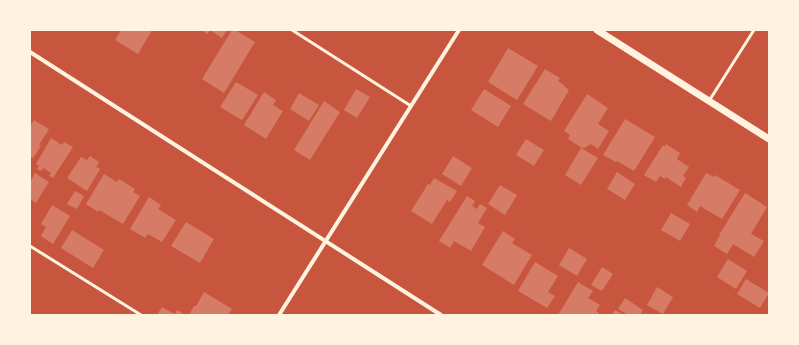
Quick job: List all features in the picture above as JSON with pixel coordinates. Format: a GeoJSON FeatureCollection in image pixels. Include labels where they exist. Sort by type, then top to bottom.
{"type":"FeatureCollection","features":[{"type":"Feature","properties":{"kind":"street"},"geometry":{"type":"LineString","coordinates":[[279,315],[459,30]]}},
{"type":"Feature","properties":{"kind":"street"},"geometry":{"type":"LineString","coordinates":[[597,30],[769,139]]}},
{"type":"Feature","properties":{"kind":"street"},"geometry":{"type":"LineString","coordinates":[[30,52],[441,315]]}},
{"type":"Feature","properties":{"kind":"lane"},"geometry":{"type":"LineString","coordinates":[[292,30],[411,106]]}},
{"type":"Feature","properties":{"kind":"lane"},"geometry":{"type":"LineString","coordinates":[[709,101],[754,30]]}},
{"type":"Feature","properties":{"kind":"lane"},"geometry":{"type":"LineString","coordinates":[[30,246],[141,315]]}},
{"type":"Feature","properties":{"kind":"building"},"geometry":{"type":"Polygon","coordinates":[[[121,30],[152,30],[138,54],[115,40],[121,30]]]}},
{"type":"Feature","properties":{"kind":"building"},"geometry":{"type":"Polygon","coordinates":[[[202,30],[210,30],[207,34],[202,30]]]}},
{"type":"Feature","properties":{"kind":"building"},"geometry":{"type":"Polygon","coordinates":[[[210,30],[227,30],[222,38],[210,30]]]}},
{"type":"Feature","properties":{"kind":"building"},"geometry":{"type":"Polygon","coordinates":[[[232,30],[235,30],[255,42],[224,93],[202,79],[232,30]]]}},
{"type":"Feature","properties":{"kind":"building"},"geometry":{"type":"Polygon","coordinates":[[[508,48],[538,66],[517,100],[488,82],[508,48]]]}},
{"type":"Feature","properties":{"kind":"building"},"geometry":{"type":"Polygon","coordinates":[[[545,69],[560,78],[558,81],[569,90],[551,121],[523,104],[545,69]]]}},
{"type":"Feature","properties":{"kind":"building"},"geometry":{"type":"Polygon","coordinates":[[[236,82],[258,95],[242,120],[220,107],[236,82]]]}},
{"type":"Feature","properties":{"kind":"building"},"geometry":{"type":"Polygon","coordinates":[[[356,89],[370,97],[357,118],[344,110],[356,89]]]}},
{"type":"Feature","properties":{"kind":"building"},"geometry":{"type":"Polygon","coordinates":[[[484,89],[511,106],[498,127],[471,110],[484,89]]]}},
{"type":"Feature","properties":{"kind":"building"},"geometry":{"type":"Polygon","coordinates":[[[264,92],[276,100],[273,105],[283,111],[266,139],[244,125],[264,92]]]}},
{"type":"Feature","properties":{"kind":"building"},"geometry":{"type":"Polygon","coordinates":[[[299,93],[319,105],[309,121],[290,109],[299,93]]]}},
{"type":"Feature","properties":{"kind":"building"},"geometry":{"type":"Polygon","coordinates":[[[587,94],[608,108],[598,124],[609,131],[598,149],[591,144],[582,148],[568,139],[570,135],[564,131],[587,94]]]}},
{"type":"Feature","properties":{"kind":"building"},"geometry":{"type":"Polygon","coordinates":[[[324,101],[340,112],[310,160],[294,150],[324,101]]]}},
{"type":"Feature","properties":{"kind":"building"},"geometry":{"type":"Polygon","coordinates":[[[625,119],[655,137],[634,171],[603,155],[625,119]]]}},
{"type":"Feature","properties":{"kind":"building"},"geometry":{"type":"Polygon","coordinates":[[[34,120],[49,129],[39,145],[41,146],[33,158],[31,157],[30,159],[30,125],[34,120]]]}},
{"type":"Feature","properties":{"kind":"building"},"geometry":{"type":"Polygon","coordinates":[[[51,138],[62,145],[64,142],[73,147],[53,178],[49,176],[51,173],[43,168],[41,171],[37,169],[39,166],[36,164],[51,138]]]}},
{"type":"Feature","properties":{"kind":"building"},"geometry":{"type":"Polygon","coordinates":[[[526,139],[544,150],[534,166],[516,155],[526,139]]]}},
{"type":"Feature","properties":{"kind":"building"},"geometry":{"type":"Polygon","coordinates":[[[666,144],[680,153],[677,159],[689,167],[683,176],[686,178],[681,187],[666,177],[665,179],[660,176],[656,182],[644,175],[663,145],[665,147],[666,144]]]}},
{"type":"Feature","properties":{"kind":"building"},"geometry":{"type":"Polygon","coordinates":[[[581,148],[598,158],[581,185],[565,175],[581,148]]]}},
{"type":"Feature","properties":{"kind":"building"},"geometry":{"type":"Polygon","coordinates":[[[90,156],[99,162],[96,167],[100,169],[87,191],[67,178],[81,157],[87,160],[90,156]]]}},
{"type":"Feature","properties":{"kind":"building"},"geometry":{"type":"Polygon","coordinates":[[[453,156],[472,168],[461,186],[442,174],[453,156]]]}},
{"type":"Feature","properties":{"kind":"building"},"geometry":{"type":"Polygon","coordinates":[[[617,172],[635,184],[625,200],[607,189],[617,172]]]}},
{"type":"Feature","properties":{"kind":"building"},"geometry":{"type":"Polygon","coordinates":[[[35,173],[49,182],[36,203],[30,199],[30,182],[35,173]]]}},
{"type":"Feature","properties":{"kind":"building"},"geometry":{"type":"Polygon","coordinates":[[[706,173],[714,177],[715,175],[740,190],[722,219],[700,206],[697,212],[687,205],[706,173]]]}},
{"type":"Feature","properties":{"kind":"building"},"geometry":{"type":"Polygon","coordinates":[[[104,174],[117,182],[119,179],[135,189],[133,192],[140,196],[123,224],[99,210],[98,212],[86,204],[104,174]]]}},
{"type":"Feature","properties":{"kind":"building"},"geometry":{"type":"Polygon","coordinates":[[[434,178],[457,191],[450,202],[447,200],[432,224],[411,211],[428,184],[430,185],[434,178]]]}},
{"type":"Feature","properties":{"kind":"building"},"geometry":{"type":"Polygon","coordinates":[[[500,185],[517,195],[505,215],[488,204],[500,185]]]}},
{"type":"Feature","properties":{"kind":"building"},"geometry":{"type":"Polygon","coordinates":[[[75,191],[84,196],[77,209],[67,204],[75,191]]]}},
{"type":"Feature","properties":{"kind":"building"},"geometry":{"type":"Polygon","coordinates":[[[745,193],[767,207],[751,234],[764,241],[754,257],[733,244],[727,254],[714,246],[719,235],[745,193]]]}},
{"type":"Feature","properties":{"kind":"building"},"geometry":{"type":"Polygon","coordinates":[[[467,196],[475,201],[472,206],[477,209],[480,204],[487,208],[478,223],[485,227],[471,251],[454,241],[450,248],[439,241],[467,196]]]}},
{"type":"Feature","properties":{"kind":"building"},"geometry":{"type":"Polygon","coordinates":[[[149,197],[161,205],[158,209],[176,220],[162,242],[148,234],[145,238],[130,229],[149,197]]]}},
{"type":"Feature","properties":{"kind":"building"},"geometry":{"type":"Polygon","coordinates":[[[52,205],[70,216],[53,244],[41,236],[46,227],[41,224],[52,205]]]}},
{"type":"Feature","properties":{"kind":"building"},"geometry":{"type":"Polygon","coordinates":[[[671,213],[690,224],[680,241],[661,230],[671,213]]]}},
{"type":"Feature","properties":{"kind":"building"},"geometry":{"type":"Polygon","coordinates":[[[186,222],[214,239],[200,263],[171,246],[186,222]]]}},
{"type":"Feature","properties":{"kind":"building"},"geometry":{"type":"Polygon","coordinates":[[[72,230],[104,250],[93,268],[61,248],[72,230]]]}},
{"type":"Feature","properties":{"kind":"building"},"geometry":{"type":"Polygon","coordinates":[[[503,231],[515,239],[512,243],[532,255],[514,285],[482,265],[503,231]]]}},
{"type":"Feature","properties":{"kind":"building"},"geometry":{"type":"Polygon","coordinates":[[[569,248],[587,259],[577,276],[559,265],[569,248]]]}},
{"type":"Feature","properties":{"kind":"building"},"geometry":{"type":"Polygon","coordinates":[[[728,259],[747,271],[736,289],[717,277],[728,259]]]}},
{"type":"Feature","properties":{"kind":"building"},"geometry":{"type":"Polygon","coordinates":[[[535,262],[558,276],[548,292],[555,296],[547,308],[518,291],[535,262]]]}},
{"type":"Feature","properties":{"kind":"building"},"geometry":{"type":"Polygon","coordinates":[[[602,267],[613,274],[602,291],[591,285],[602,267]]]}},
{"type":"Feature","properties":{"kind":"building"},"geometry":{"type":"Polygon","coordinates":[[[746,279],[769,293],[760,308],[737,294],[746,279]]]}},
{"type":"Feature","properties":{"kind":"building"},"geometry":{"type":"Polygon","coordinates":[[[578,282],[593,291],[588,298],[600,305],[596,311],[599,313],[598,315],[558,315],[578,282]]]}},
{"type":"Feature","properties":{"kind":"building"},"geometry":{"type":"Polygon","coordinates":[[[657,287],[673,297],[663,314],[647,305],[657,287]]]}},
{"type":"Feature","properties":{"kind":"building"},"geometry":{"type":"Polygon","coordinates":[[[204,292],[232,309],[228,315],[189,315],[204,292]]]}},
{"type":"Feature","properties":{"kind":"building"},"geometry":{"type":"Polygon","coordinates":[[[625,298],[643,310],[640,315],[628,315],[618,309],[625,298]]]}},
{"type":"Feature","properties":{"kind":"building"},"geometry":{"type":"Polygon","coordinates":[[[162,307],[175,314],[177,310],[185,315],[157,315],[162,307]]]}},
{"type":"Feature","properties":{"kind":"building"},"geometry":{"type":"Polygon","coordinates":[[[615,310],[624,315],[612,315],[615,310]]]}}]}
